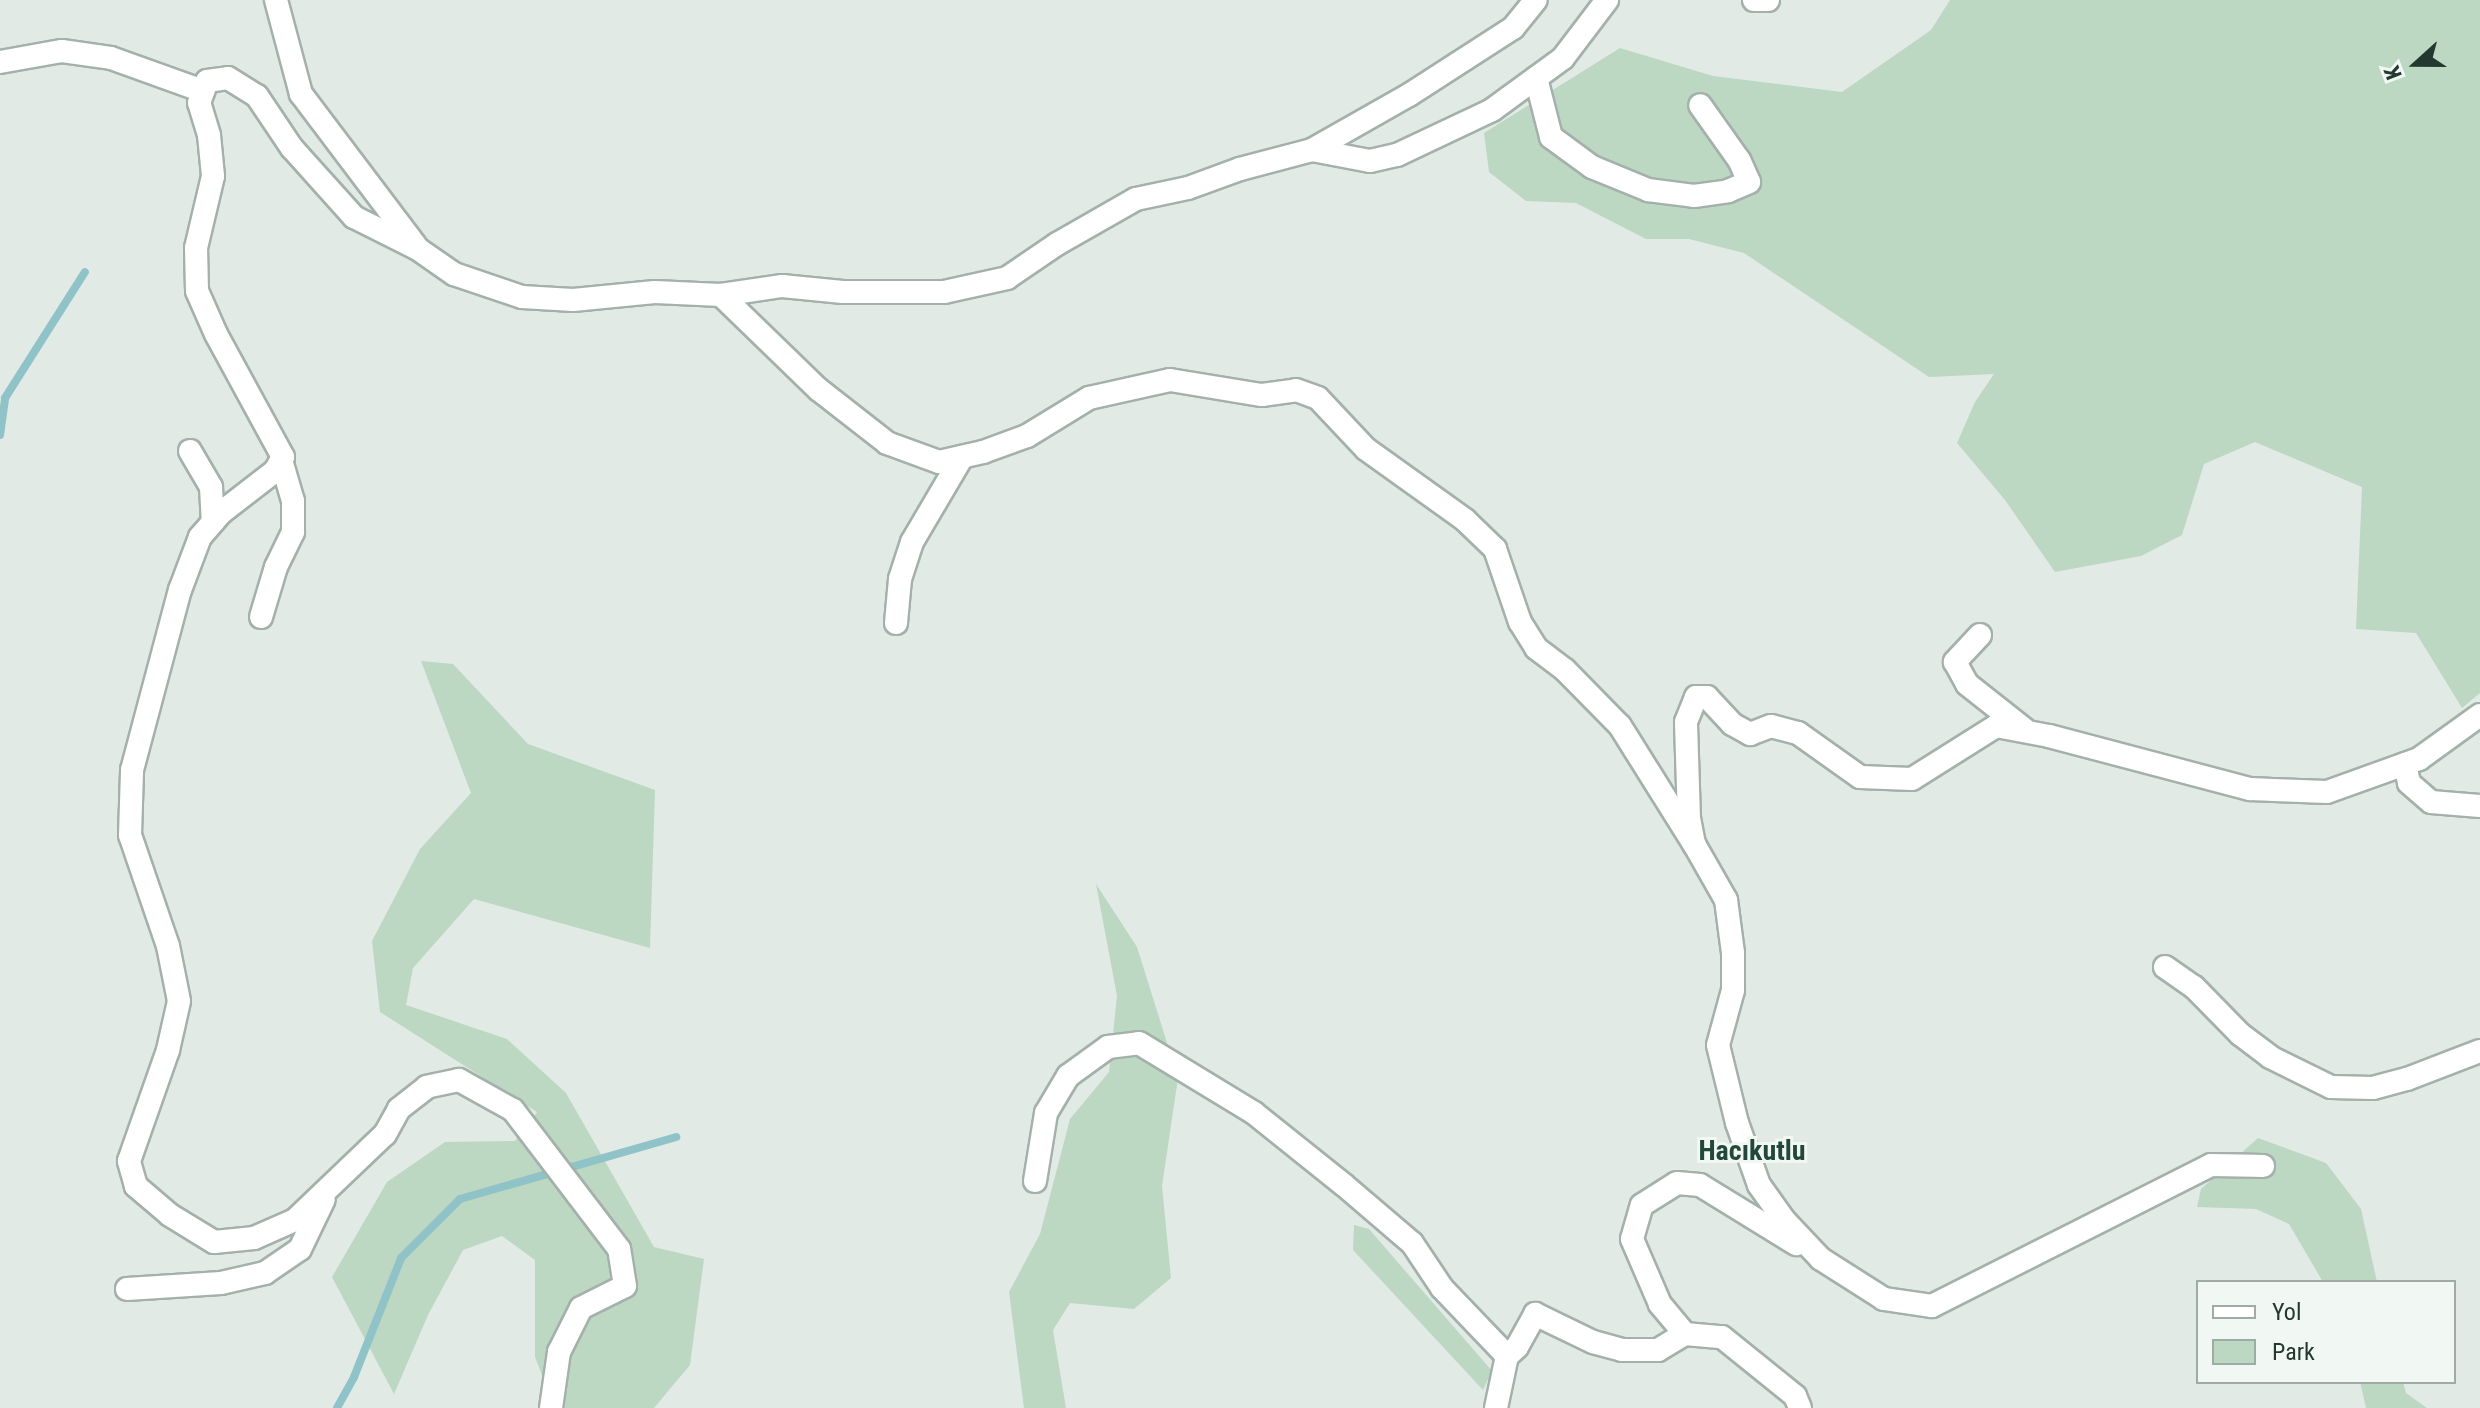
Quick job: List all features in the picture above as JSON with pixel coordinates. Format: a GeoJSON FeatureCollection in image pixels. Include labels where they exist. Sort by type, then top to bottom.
{"type":"FeatureCollection","features":[{"type":"Feature","properties":{"kind":"street"},"geometry":{"type":"LineString","coordinates":[[276,0],[301,94],[388,205],[418,249]]}},
{"type":"Feature","properties":{"kind":"street"},"geometry":{"type":"LineString","coordinates":[[551,1408],[559,1352],[581,1308],[625,1286],[619,1249],[513,1110],[459,1080],[427,1087],[399,1109],[385,1134],[295,1220],[254,1238],[214,1242],[170,1215],[136,1186],[129,1161],[168,1050],[179,1001],[168,946],[130,835],[132,770],[180,590],[200,537],[213,522],[275,471],[283,457],[216,334],[197,291],[196,248],[213,176],[209,135],[199,103],[207,81],[228,78],[257,96],[292,148],[354,217],[418,249],[454,274],[522,297],[573,300],[655,292],[721,295],[782,286],[843,292],[944,292],[1007,278],[1057,244],[1136,199],[1188,188],[1240,169],[1312,150],[1409,95],[1513,28],[1536,0]]}},
{"type":"Feature","properties":{"kind":"street"},"geometry":{"type":"LineString","coordinates":[[1312,150],[1370,161],[1397,155],[1492,110],[1563,58],[1607,0]]}},
{"type":"Feature","properties":{"kind":"street"},"geometry":{"type":"LineString","coordinates":[[1754,0],[1768,0]]}},
{"type":"Feature","properties":{"kind":"street"},"geometry":{"type":"LineString","coordinates":[[0,62],[62,51],[99,56],[203,91]]}},
{"type":"Feature","properties":{"kind":"street"},"geometry":{"type":"LineString","coordinates":[[1536,78],[1551,137],[1592,167],[1648,190],[1694,196],[1728,191],[1749,182],[1739,160],[1700,105]]}},
{"type":"Feature","properties":{"kind":"street"},"geometry":{"type":"LineString","coordinates":[[721,295],[818,389],[887,443],[939,462],[1027,436],[1089,398],[1170,380],[1262,395],[1296,390],[1318,398],[1366,449],[1465,520],[1495,549],[1520,622],[1536,648],[1565,670],[1620,726],[1726,900],[1733,990],[1718,1045],[1737,1123],[1759,1185],[1784,1220],[1821,1259]]}},
{"type":"Feature","properties":{"kind":"street"},"geometry":{"type":"LineString","coordinates":[[190,451],[211,487],[213,522]]}},
{"type":"Feature","properties":{"kind":"street"},"geometry":{"type":"LineString","coordinates":[[896,623],[900,579],[912,542],[962,457]]}},
{"type":"Feature","properties":{"kind":"street"},"geometry":{"type":"LineString","coordinates":[[261,617],[276,567],[293,532],[293,501],[281,460]]}},
{"type":"Feature","properties":{"kind":"street"},"geometry":{"type":"LineString","coordinates":[[1980,635],[1955,662],[1967,684],[2028,732]]}},
{"type":"Feature","properties":{"kind":"street"},"geometry":{"type":"LineString","coordinates":[[1694,844],[1685,784],[1686,722],[1696,697],[1707,697],[1721,708],[1732,724],[1750,734],[1771,726],[1798,733],[1860,777],[1912,779],[1996,726],[2250,789],[2327,792],[2419,759],[2480,715]]}},
{"type":"Feature","properties":{"kind":"street"},"geometry":{"type":"LineString","coordinates":[[2405,764],[2409,783],[2431,802],[2480,806]]}},
{"type":"Feature","properties":{"kind":"street"},"geometry":{"type":"LineString","coordinates":[[2165,967],[2194,987],[2240,1034],[2270,1057],[2331,1087],[2384,1085],[2480,1051]]}},
{"type":"Feature","properties":{"kind":"street"},"geometry":{"type":"LineString","coordinates":[[1035,1181],[1046,1113],[1068,1076],[1108,1047],[1139,1043],[1254,1113],[1344,1185],[1412,1243],[1442,1288],[1507,1356]]}},
{"type":"Feature","properties":{"kind":"street"},"geometry":{"type":"LineString","coordinates":[[1685,1334],[1660,1304],[1632,1239],[1642,1205],[1677,1183],[1700,1185],[1884,1299],[1932,1306],[2211,1165],[2263,1166]]}},
{"type":"Feature","properties":{"kind":"street"},"geometry":{"type":"LineString","coordinates":[[127,1289],[221,1283],[265,1273],[300,1249],[330,1187]]}},
{"type":"Feature","properties":{"kind":"street"},"geometry":{"type":"LineString","coordinates":[[1496,1408],[1507,1356],[1517,1347],[1535,1314],[1593,1342],[1622,1350],[1658,1350],[1685,1334],[1722,1337],[1795,1396],[1800,1408]]}},
{"type":"Feature","properties":{"kind":"green space"},"geometry":{"type":"Polygon","coordinates":[[[1950,0],[2480,0],[2480,693],[2462,708],[2416,633],[2356,629],[2362,487],[2255,442],[2204,464],[2182,535],[2141,556],[2055,572],[2005,500],[1957,443],[1975,402],[1994,374],[1929,377],[1744,253],[1689,239],[1646,239],[1576,203],[1526,201],[1489,172],[1484,133],[1620,48],[1713,76],[1842,92],[1931,30],[1950,0]]]}},
{"type":"Feature","properties":{"kind":"green space"},"geometry":{"type":"Polygon","coordinates":[[[421,661],[453,664],[528,744],[655,790],[650,948],[474,899],[413,968],[406,1005],[507,1039],[566,1093],[654,1247],[704,1259],[690,1365],[654,1408],[555,1408],[535,1357],[535,1260],[502,1236],[463,1250],[428,1315],[394,1394],[332,1277],[387,1182],[445,1142],[515,1141],[537,1112],[380,1012],[372,941],[420,849],[471,793],[421,661]]]}},
{"type":"Feature","properties":{"kind":"green space"},"geometry":{"type":"Polygon","coordinates":[[[1096,884],[1137,947],[1178,1078],[1162,1186],[1171,1278],[1134,1309],[1070,1303],[1053,1330],[1066,1408],[1024,1408],[1009,1292],[1040,1234],[1070,1119],[1109,1072],[1117,996],[1096,884]]]}},
{"type":"Feature","properties":{"kind":"green space"},"geometry":{"type":"Polygon","coordinates":[[[2258,1138],[2326,1163],[2361,1209],[2377,1280],[2322,1280],[2289,1224],[2256,1209],[2197,1207],[2201,1189],[2258,1138]]]}},
{"type":"Feature","properties":{"kind":"green space"},"geometry":{"type":"Polygon","coordinates":[[[1354,1225],[1369,1229],[1492,1371],[1483,1390],[1353,1250],[1354,1225]]]}},
{"type":"Feature","properties":{"kind":"green space"},"geometry":{"type":"Polygon","coordinates":[[[2360,1384],[2404,1384],[2406,1393],[2427,1408],[2366,1408],[2360,1384]]]}},
{"type":"Feature","properties":{"kind":"waterway"},"geometry":{"type":"LineString","coordinates":[[0,435],[5,398],[85,272]]}},
{"type":"Feature","properties":{"kind":"waterway"},"geometry":{"type":"LineString","coordinates":[[337,1408],[354,1377],[401,1258],[460,1199],[676,1137]]}},
{"type":"Feature","properties":{"kind":"district","name":"Hacıkutlu"},"geometry":{"type":"Point","coordinates":[1752,1151]}}]}
